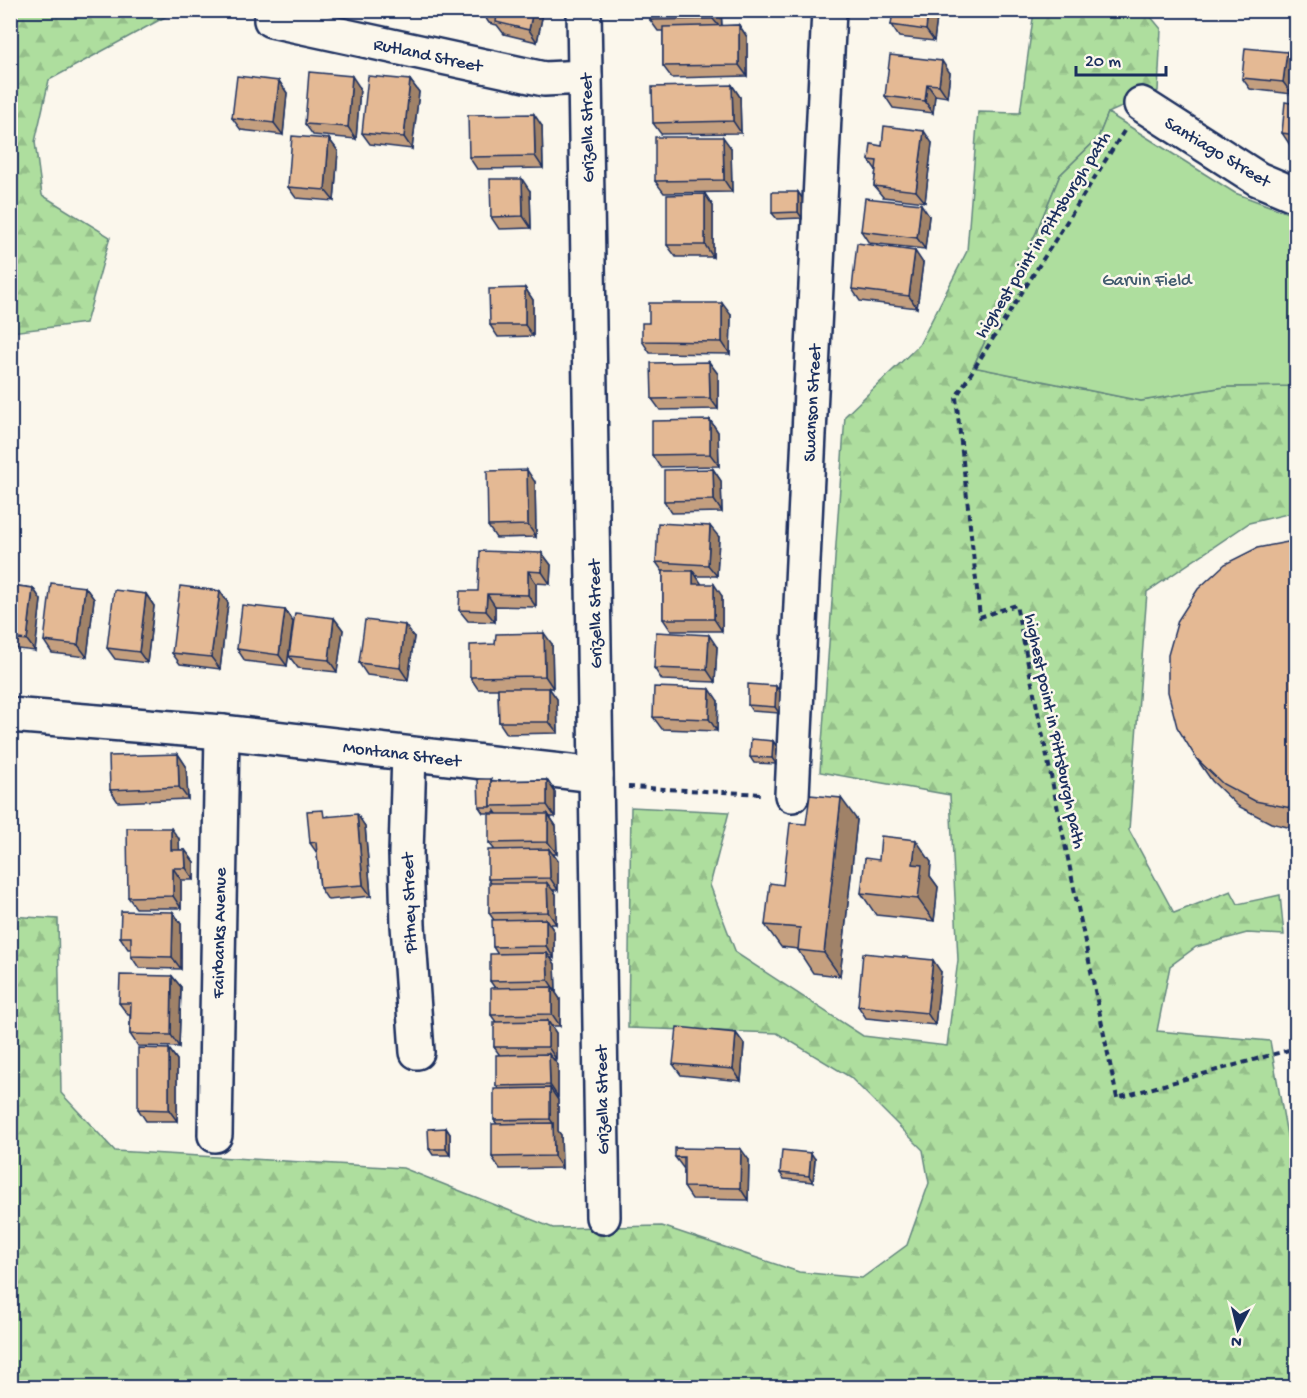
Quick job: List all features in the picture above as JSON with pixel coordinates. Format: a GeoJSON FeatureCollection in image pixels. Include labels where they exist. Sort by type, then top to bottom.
{"type":"FeatureCollection","features":[{"type":"Feature","properties":{"kind":"street","name":"Grizella Street"},"geometry":{"type":"LineString","coordinates":[[585,10],[603,1217]]}},
{"type":"Feature","properties":{"kind":"street","name":"Swanson Street"},"geometry":{"type":"LineString","coordinates":[[792,795],[829,10]]}},
{"type":"Feature","properties":{"kind":"street","name":"Rutland Street"},"geometry":{"type":"LineString","coordinates":[[270,20],[544,79],[585,77]]}},
{"type":"Feature","properties":{"kind":"street","name":"Santiago Street"},"geometry":{"type":"LineString","coordinates":[[1141,104],[1258,179],[1296,195]]}},
{"type":"Feature","properties":{"kind":"street","name":"Montana Street"},"geometry":{"type":"LineString","coordinates":[[10,715],[222,732],[596,775]]}},
{"type":"Feature","properties":{"kind":"street","name":"Fairbanks Avenue"},"geometry":{"type":"LineString","coordinates":[[215,1135],[222,732]]}},
{"type":"Feature","properties":{"kind":"street","name":"Pitney Street"},"geometry":{"type":"LineString","coordinates":[[409,754],[406,853],[408,924],[417,1052]]}},
{"type":"Feature","properties":{"kind":"path","name":"highest point in Pittsburgh path"},"geometry":{"type":"LineString","coordinates":[[1141,104],[956,397],[980,617],[1016,605],[1118,1098],[1296,1048]]}},
{"type":"Feature","properties":{"kind":"path"},"geometry":{"type":"LineString","coordinates":[[596,775],[626,787],[792,795]]}},
{"type":"Feature","properties":{"kind":"green space"},"geometry":{"type":"Polygon","coordinates":[[[10,11],[176,11],[49,80],[35,142],[42,195],[110,237],[86,323],[11,332],[10,11]]]}},
{"type":"Feature","properties":{"kind":"green space"},"geometry":{"type":"Polygon","coordinates":[[[1034,11],[1146,11],[1161,29],[1158,91],[1108,113],[1098,138],[1060,175],[1036,233],[973,367],[1141,401],[1224,387],[1296,386],[1296,512],[1249,523],[1147,592],[1129,830],[1174,913],[1231,891],[1238,904],[1280,895],[1284,935],[1247,933],[1196,947],[1170,966],[1157,1031],[1270,1041],[1292,1163],[1296,1170],[1296,1387],[11,1387],[10,916],[58,919],[61,1093],[115,1151],[403,1168],[553,1228],[662,1226],[799,1272],[862,1278],[907,1245],[929,1183],[923,1150],[850,1077],[777,1033],[628,1028],[631,807],[729,812],[710,885],[736,953],[863,1036],[947,1046],[958,960],[950,795],[820,772],[845,416],[919,345],[967,251],[978,112],[1020,113],[1034,11]]]}},
{"type":"Feature","properties":{"kind":"green space","name":"Garvin Field"},"geometry":{"type":"Polygon","coordinates":[[[1108,113],[1235,193],[1296,216],[1296,386],[1224,387],[1141,401],[973,367],[1036,233],[1060,175],[1098,138],[1108,113]]]}},
{"type":"Feature","properties":{"kind":"building"},"geometry":{"type":"Polygon","coordinates":[[[481,10],[533,10],[529,30],[496,22],[497,15],[481,10]]]}},
{"type":"Feature","properties":{"kind":"building"},"geometry":{"type":"Polygon","coordinates":[[[650,10],[713,10],[713,19],[650,20],[650,10]]]}},
{"type":"Feature","properties":{"kind":"building"},"geometry":{"type":"Polygon","coordinates":[[[893,10],[928,10],[926,30],[891,25],[893,10]]]}},
{"type":"Feature","properties":{"kind":"building"},"geometry":{"type":"Polygon","coordinates":[[[739,25],[739,65],[663,66],[663,27],[739,25]]]}},
{"type":"Feature","properties":{"kind":"building"},"geometry":{"type":"Polygon","coordinates":[[[1245,48],[1287,52],[1283,82],[1242,78],[1245,48]]]}},
{"type":"Feature","properties":{"kind":"building"},"geometry":{"type":"Polygon","coordinates":[[[890,55],[942,61],[939,85],[927,84],[925,101],[885,96],[890,55]]]}},
{"type":"Feature","properties":{"kind":"building"},"geometry":{"type":"Polygon","coordinates":[[[309,72],[352,76],[348,127],[305,124],[309,72]]]}},
{"type":"Feature","properties":{"kind":"building"},"geometry":{"type":"Polygon","coordinates":[[[237,76],[279,81],[274,123],[232,118],[237,76]]]}},
{"type":"Feature","properties":{"kind":"building"},"geometry":{"type":"Polygon","coordinates":[[[368,76],[410,80],[404,137],[362,133],[368,76]]]}},
{"type":"Feature","properties":{"kind":"building"},"geometry":{"type":"Polygon","coordinates":[[[732,85],[733,121],[653,123],[652,87],[732,85]]]}},
{"type":"Feature","properties":{"kind":"building"},"geometry":{"type":"Polygon","coordinates":[[[1285,102],[1296,104],[1296,135],[1282,133],[1285,102]]]}},
{"type":"Feature","properties":{"kind":"building"},"geometry":{"type":"Polygon","coordinates":[[[534,114],[535,156],[469,157],[468,115],[534,114]]]}},
{"type":"Feature","properties":{"kind":"building"},"geometry":{"type":"Polygon","coordinates":[[[884,126],[924,131],[916,191],[874,186],[877,161],[869,160],[871,144],[882,146],[884,126]]]}},
{"type":"Feature","properties":{"kind":"building"},"geometry":{"type":"Polygon","coordinates":[[[292,136],[329,139],[325,190],[288,187],[292,136]]]}},
{"type":"Feature","properties":{"kind":"building"},"geometry":{"type":"Polygon","coordinates":[[[655,137],[723,137],[724,180],[655,181],[655,137]]]}},
{"type":"Feature","properties":{"kind":"building"},"geometry":{"type":"Polygon","coordinates":[[[490,179],[522,179],[523,216],[491,217],[490,179]]]}},
{"type":"Feature","properties":{"kind":"building"},"geometry":{"type":"Polygon","coordinates":[[[772,192],[798,192],[798,212],[772,213],[772,192]]]}},
{"type":"Feature","properties":{"kind":"building"},"geometry":{"type":"Polygon","coordinates":[[[705,194],[705,245],[667,245],[667,195],[705,194]]]}},
{"type":"Feature","properties":{"kind":"building"},"geometry":{"type":"Polygon","coordinates":[[[865,198],[921,204],[917,238],[861,231],[865,198]]]}},
{"type":"Feature","properties":{"kind":"building"},"geometry":{"type":"Polygon","coordinates":[[[857,243],[915,251],[909,296],[852,289],[857,243]]]}},
{"type":"Feature","properties":{"kind":"building"},"geometry":{"type":"Polygon","coordinates":[[[525,288],[525,325],[490,325],[489,289],[525,288]]]}},
{"type":"Feature","properties":{"kind":"building"},"geometry":{"type":"Polygon","coordinates":[[[649,303],[722,303],[722,342],[642,341],[642,323],[649,323],[649,303]]]}},
{"type":"Feature","properties":{"kind":"building"},"geometry":{"type":"Polygon","coordinates":[[[709,362],[710,398],[652,399],[651,363],[709,362]]]}},
{"type":"Feature","properties":{"kind":"building"},"geometry":{"type":"Polygon","coordinates":[[[710,420],[710,454],[652,455],[652,421],[710,420]]]}},
{"type":"Feature","properties":{"kind":"building"},"geometry":{"type":"Polygon","coordinates":[[[713,469],[714,500],[664,501],[664,470],[713,469]]]}},
{"type":"Feature","properties":{"kind":"building"},"geometry":{"type":"Polygon","coordinates":[[[527,470],[528,525],[488,526],[487,471],[527,470]]]}},
{"type":"Feature","properties":{"kind":"building"},"geometry":{"type":"Polygon","coordinates":[[[658,523],[710,526],[708,565],[656,562],[658,523]]]}},
{"type":"Feature","properties":{"kind":"building"},"geometry":{"type":"Polygon","coordinates":[[[1296,541],[1296,808],[1255,801],[1223,784],[1196,758],[1177,727],[1168,692],[1168,655],[1178,620],[1198,589],[1225,564],[1257,548],[1296,541]]]}},
{"type":"Feature","properties":{"kind":"building"},"geometry":{"type":"Polygon","coordinates":[[[480,551],[542,553],[542,572],[528,571],[528,595],[487,594],[486,611],[459,610],[460,591],[478,591],[480,551]]]}},
{"type":"Feature","properties":{"kind":"building"},"geometry":{"type":"Polygon","coordinates":[[[663,571],[693,571],[693,584],[714,584],[714,619],[663,619],[663,571]]]}},
{"type":"Feature","properties":{"kind":"building"},"geometry":{"type":"Polygon","coordinates":[[[51,583],[85,587],[78,645],[44,641],[51,583]]]}},
{"type":"Feature","properties":{"kind":"building"},"geometry":{"type":"Polygon","coordinates":[[[10,585],[33,588],[27,640],[10,638],[10,585]]]}},
{"type":"Feature","properties":{"kind":"building"},"geometry":{"type":"Polygon","coordinates":[[[180,586],[220,591],[211,657],[172,653],[180,586]]]}},
{"type":"Feature","properties":{"kind":"building"},"geometry":{"type":"Polygon","coordinates":[[[114,590],[146,594],[139,652],[107,648],[114,590]]]}},
{"type":"Feature","properties":{"kind":"building"},"geometry":{"type":"Polygon","coordinates":[[[242,605],[285,610],[279,655],[237,649],[242,605]]]}},
{"type":"Feature","properties":{"kind":"building"},"geometry":{"type":"Polygon","coordinates":[[[295,613],[334,618],[329,660],[289,656],[295,613]]]}},
{"type":"Feature","properties":{"kind":"building"},"geometry":{"type":"Polygon","coordinates":[[[365,620],[405,625],[400,668],[359,663],[365,620]]]}},
{"type":"Feature","properties":{"kind":"building"},"geometry":{"type":"Polygon","coordinates":[[[656,632],[709,635],[707,670],[654,668],[656,632]]]}},
{"type":"Feature","properties":{"kind":"building"},"geometry":{"type":"Polygon","coordinates":[[[544,633],[545,676],[470,677],[470,645],[495,644],[496,634],[544,633]]]}},
{"type":"Feature","properties":{"kind":"building"},"geometry":{"type":"Polygon","coordinates":[[[748,684],[776,686],[775,707],[748,705],[748,684]]]}},
{"type":"Feature","properties":{"kind":"building"},"geometry":{"type":"Polygon","coordinates":[[[654,687],[710,689],[709,719],[653,717],[654,687]]]}},
{"type":"Feature","properties":{"kind":"building"},"geometry":{"type":"Polygon","coordinates":[[[498,688],[549,688],[549,722],[499,722],[498,688]]]}},
{"type":"Feature","properties":{"kind":"building"},"geometry":{"type":"Polygon","coordinates":[[[751,739],[773,741],[772,758],[750,757],[751,739]]]}},
{"type":"Feature","properties":{"kind":"building"},"geometry":{"type":"Polygon","coordinates":[[[178,754],[179,787],[110,790],[109,756],[178,754]]]}},
{"type":"Feature","properties":{"kind":"building"},"geometry":{"type":"Polygon","coordinates":[[[478,779],[491,779],[491,807],[479,807],[478,779]]]}},
{"type":"Feature","properties":{"kind":"building"},"geometry":{"type":"Polygon","coordinates":[[[547,780],[547,805],[491,806],[491,781],[547,780]]]}},
{"type":"Feature","properties":{"kind":"building"},"geometry":{"type":"Polygon","coordinates":[[[810,795],[841,798],[824,953],[798,950],[800,928],[765,925],[770,883],[783,885],[790,823],[806,824],[810,795]]]}},
{"type":"Feature","properties":{"kind":"building"},"geometry":{"type":"Polygon","coordinates":[[[323,810],[324,817],[357,814],[363,885],[320,888],[316,842],[310,843],[307,811],[323,810]]]}},
{"type":"Feature","properties":{"kind":"building"},"geometry":{"type":"Polygon","coordinates":[[[489,814],[548,814],[548,842],[489,843],[489,814]]]}},
{"type":"Feature","properties":{"kind":"building"},"geometry":{"type":"Polygon","coordinates":[[[127,828],[171,828],[171,850],[185,850],[186,868],[173,868],[173,896],[128,897],[127,828]]]}},
{"type":"Feature","properties":{"kind":"building"},"geometry":{"type":"Polygon","coordinates":[[[881,836],[916,840],[913,864],[922,865],[918,899],[861,893],[865,858],[879,860],[881,836]]]}},
{"type":"Feature","properties":{"kind":"building"},"geometry":{"type":"Polygon","coordinates":[[[549,849],[550,878],[488,879],[488,850],[549,849]]]}},
{"type":"Feature","properties":{"kind":"building"},"geometry":{"type":"Polygon","coordinates":[[[489,883],[547,883],[548,912],[489,913],[489,883]]]}},
{"type":"Feature","properties":{"kind":"building"},"geometry":{"type":"Polygon","coordinates":[[[121,911],[173,912],[172,957],[131,956],[131,937],[120,937],[121,911]]]}},
{"type":"Feature","properties":{"kind":"building"},"geometry":{"type":"Polygon","coordinates":[[[546,919],[546,946],[493,947],[492,920],[546,919]]]}},
{"type":"Feature","properties":{"kind":"building"},"geometry":{"type":"Polygon","coordinates":[[[547,953],[548,980],[490,981],[490,954],[547,953]]]}},
{"type":"Feature","properties":{"kind":"building"},"geometry":{"type":"Polygon","coordinates":[[[863,953],[933,960],[927,1013],[858,1006],[863,953]]]}},
{"type":"Feature","properties":{"kind":"building"},"geometry":{"type":"Polygon","coordinates":[[[120,975],[172,976],[171,1035],[130,1034],[131,1003],[119,1003],[120,975]]]}},
{"type":"Feature","properties":{"kind":"building"},"geometry":{"type":"Polygon","coordinates":[[[552,987],[552,1014],[491,1015],[491,988],[552,987]]]}},
{"type":"Feature","properties":{"kind":"building"},"geometry":{"type":"Polygon","coordinates":[[[548,1021],[548,1047],[494,1047],[494,1022],[548,1021]]]}},
{"type":"Feature","properties":{"kind":"building"},"geometry":{"type":"Polygon","coordinates":[[[677,1027],[736,1033],[733,1069],[673,1064],[677,1027]]]}},
{"type":"Feature","properties":{"kind":"building"},"geometry":{"type":"Polygon","coordinates":[[[138,1048],[169,1049],[169,1110],[138,1109],[138,1048]]]}},
{"type":"Feature","properties":{"kind":"building"},"geometry":{"type":"Polygon","coordinates":[[[549,1054],[550,1085],[496,1086],[496,1055],[549,1054]]]}},
{"type":"Feature","properties":{"kind":"building"},"geometry":{"type":"Polygon","coordinates":[[[550,1088],[550,1119],[494,1120],[494,1089],[550,1088]]]}},
{"type":"Feature","properties":{"kind":"building"},"geometry":{"type":"Polygon","coordinates":[[[553,1123],[554,1156],[492,1157],[492,1124],[553,1123]]]}},
{"type":"Feature","properties":{"kind":"building"},"geometry":{"type":"Polygon","coordinates":[[[446,1128],[446,1149],[429,1149],[428,1129],[446,1128]]]}},
{"type":"Feature","properties":{"kind":"building"},"geometry":{"type":"Polygon","coordinates":[[[675,1148],[741,1149],[740,1188],[684,1187],[684,1157],[675,1157],[675,1148]]]}},
{"type":"Feature","properties":{"kind":"building"},"geometry":{"type":"Polygon","coordinates":[[[782,1150],[811,1153],[809,1176],[780,1173],[782,1150]]]}}]}
